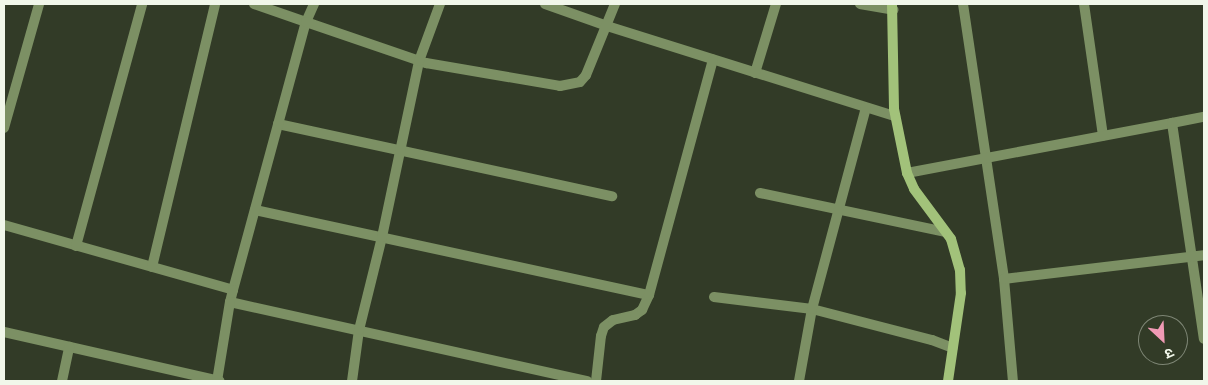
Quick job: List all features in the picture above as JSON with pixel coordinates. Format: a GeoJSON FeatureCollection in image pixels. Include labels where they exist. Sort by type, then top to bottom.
{"type":"FeatureCollection","features":[{"type":"Feature","properties":{"kind":"street"},"geometry":{"type":"LineString","coordinates":[[4,128],[39,4]]}},
{"type":"Feature","properties":{"kind":"street"},"geometry":{"type":"LineString","coordinates":[[76,246],[142,4]]}},
{"type":"Feature","properties":{"kind":"street"},"geometry":{"type":"LineString","coordinates":[[254,4],[419,61],[560,86],[580,82],[586,75],[615,4]]}},
{"type":"Feature","properties":{"kind":"street"},"geometry":{"type":"LineString","coordinates":[[4,332],[218,381],[233,290],[306,22],[314,4]]}},
{"type":"Feature","properties":{"kind":"street"},"geometry":{"type":"LineString","coordinates":[[352,381],[359,330],[382,237],[419,61],[440,4]]}},
{"type":"Feature","properties":{"kind":"street"},"geometry":{"type":"LineString","coordinates":[[545,4],[713,60],[895,116]]}},
{"type":"Feature","properties":{"kind":"street"},"geometry":{"type":"LineString","coordinates":[[755,73],[776,4]]}},
{"type":"Feature","properties":{"kind":"street"},"geometry":{"type":"LineString","coordinates":[[860,4],[893,7],[895,116],[907,174],[914,189],[951,239],[960,270],[961,294],[948,381]]}},
{"type":"Feature","properties":{"kind":"street"},"geometry":{"type":"LineString","coordinates":[[963,4],[1004,279],[1013,381]]}},
{"type":"Feature","properties":{"kind":"street"},"geometry":{"type":"LineString","coordinates":[[1084,4],[1103,136]]}},
{"type":"Feature","properties":{"kind":"street"},"geometry":{"type":"LineString","coordinates":[[152,267],[211,5]]}},
{"type":"Feature","properties":{"kind":"street"},"geometry":{"type":"LineString","coordinates":[[596,381],[601,336],[604,327],[613,320],[635,315],[642,310],[649,295],[713,60]]}},
{"type":"Feature","properties":{"kind":"street"},"geometry":{"type":"LineString","coordinates":[[800,381],[812,309],[840,212],[866,108]]}},
{"type":"Feature","properties":{"kind":"street"},"geometry":{"type":"LineString","coordinates":[[907,174],[1204,117]]}},
{"type":"Feature","properties":{"kind":"street"},"geometry":{"type":"LineString","coordinates":[[1172,123],[1204,339]]}},
{"type":"Feature","properties":{"kind":"street"},"geometry":{"type":"LineString","coordinates":[[278,124],[612,196]]}},
{"type":"Feature","properties":{"kind":"street"},"geometry":{"type":"LineString","coordinates":[[760,194],[840,212],[945,232]]}},
{"type":"Feature","properties":{"kind":"street"},"geometry":{"type":"LineString","coordinates":[[255,210],[649,295]]}},
{"type":"Feature","properties":{"kind":"street"},"geometry":{"type":"LineString","coordinates":[[4,225],[233,290]]}},
{"type":"Feature","properties":{"kind":"street"},"geometry":{"type":"LineString","coordinates":[[1004,279],[1204,255]]}},
{"type":"Feature","properties":{"kind":"street"},"geometry":{"type":"LineString","coordinates":[[714,296],[812,309],[932,340],[953,348]]}},
{"type":"Feature","properties":{"kind":"street"},"geometry":{"type":"LineString","coordinates":[[230,302],[587,381]]}},
{"type":"Feature","properties":{"kind":"street"},"geometry":{"type":"LineString","coordinates":[[62,381],[69,347]]}}]}
